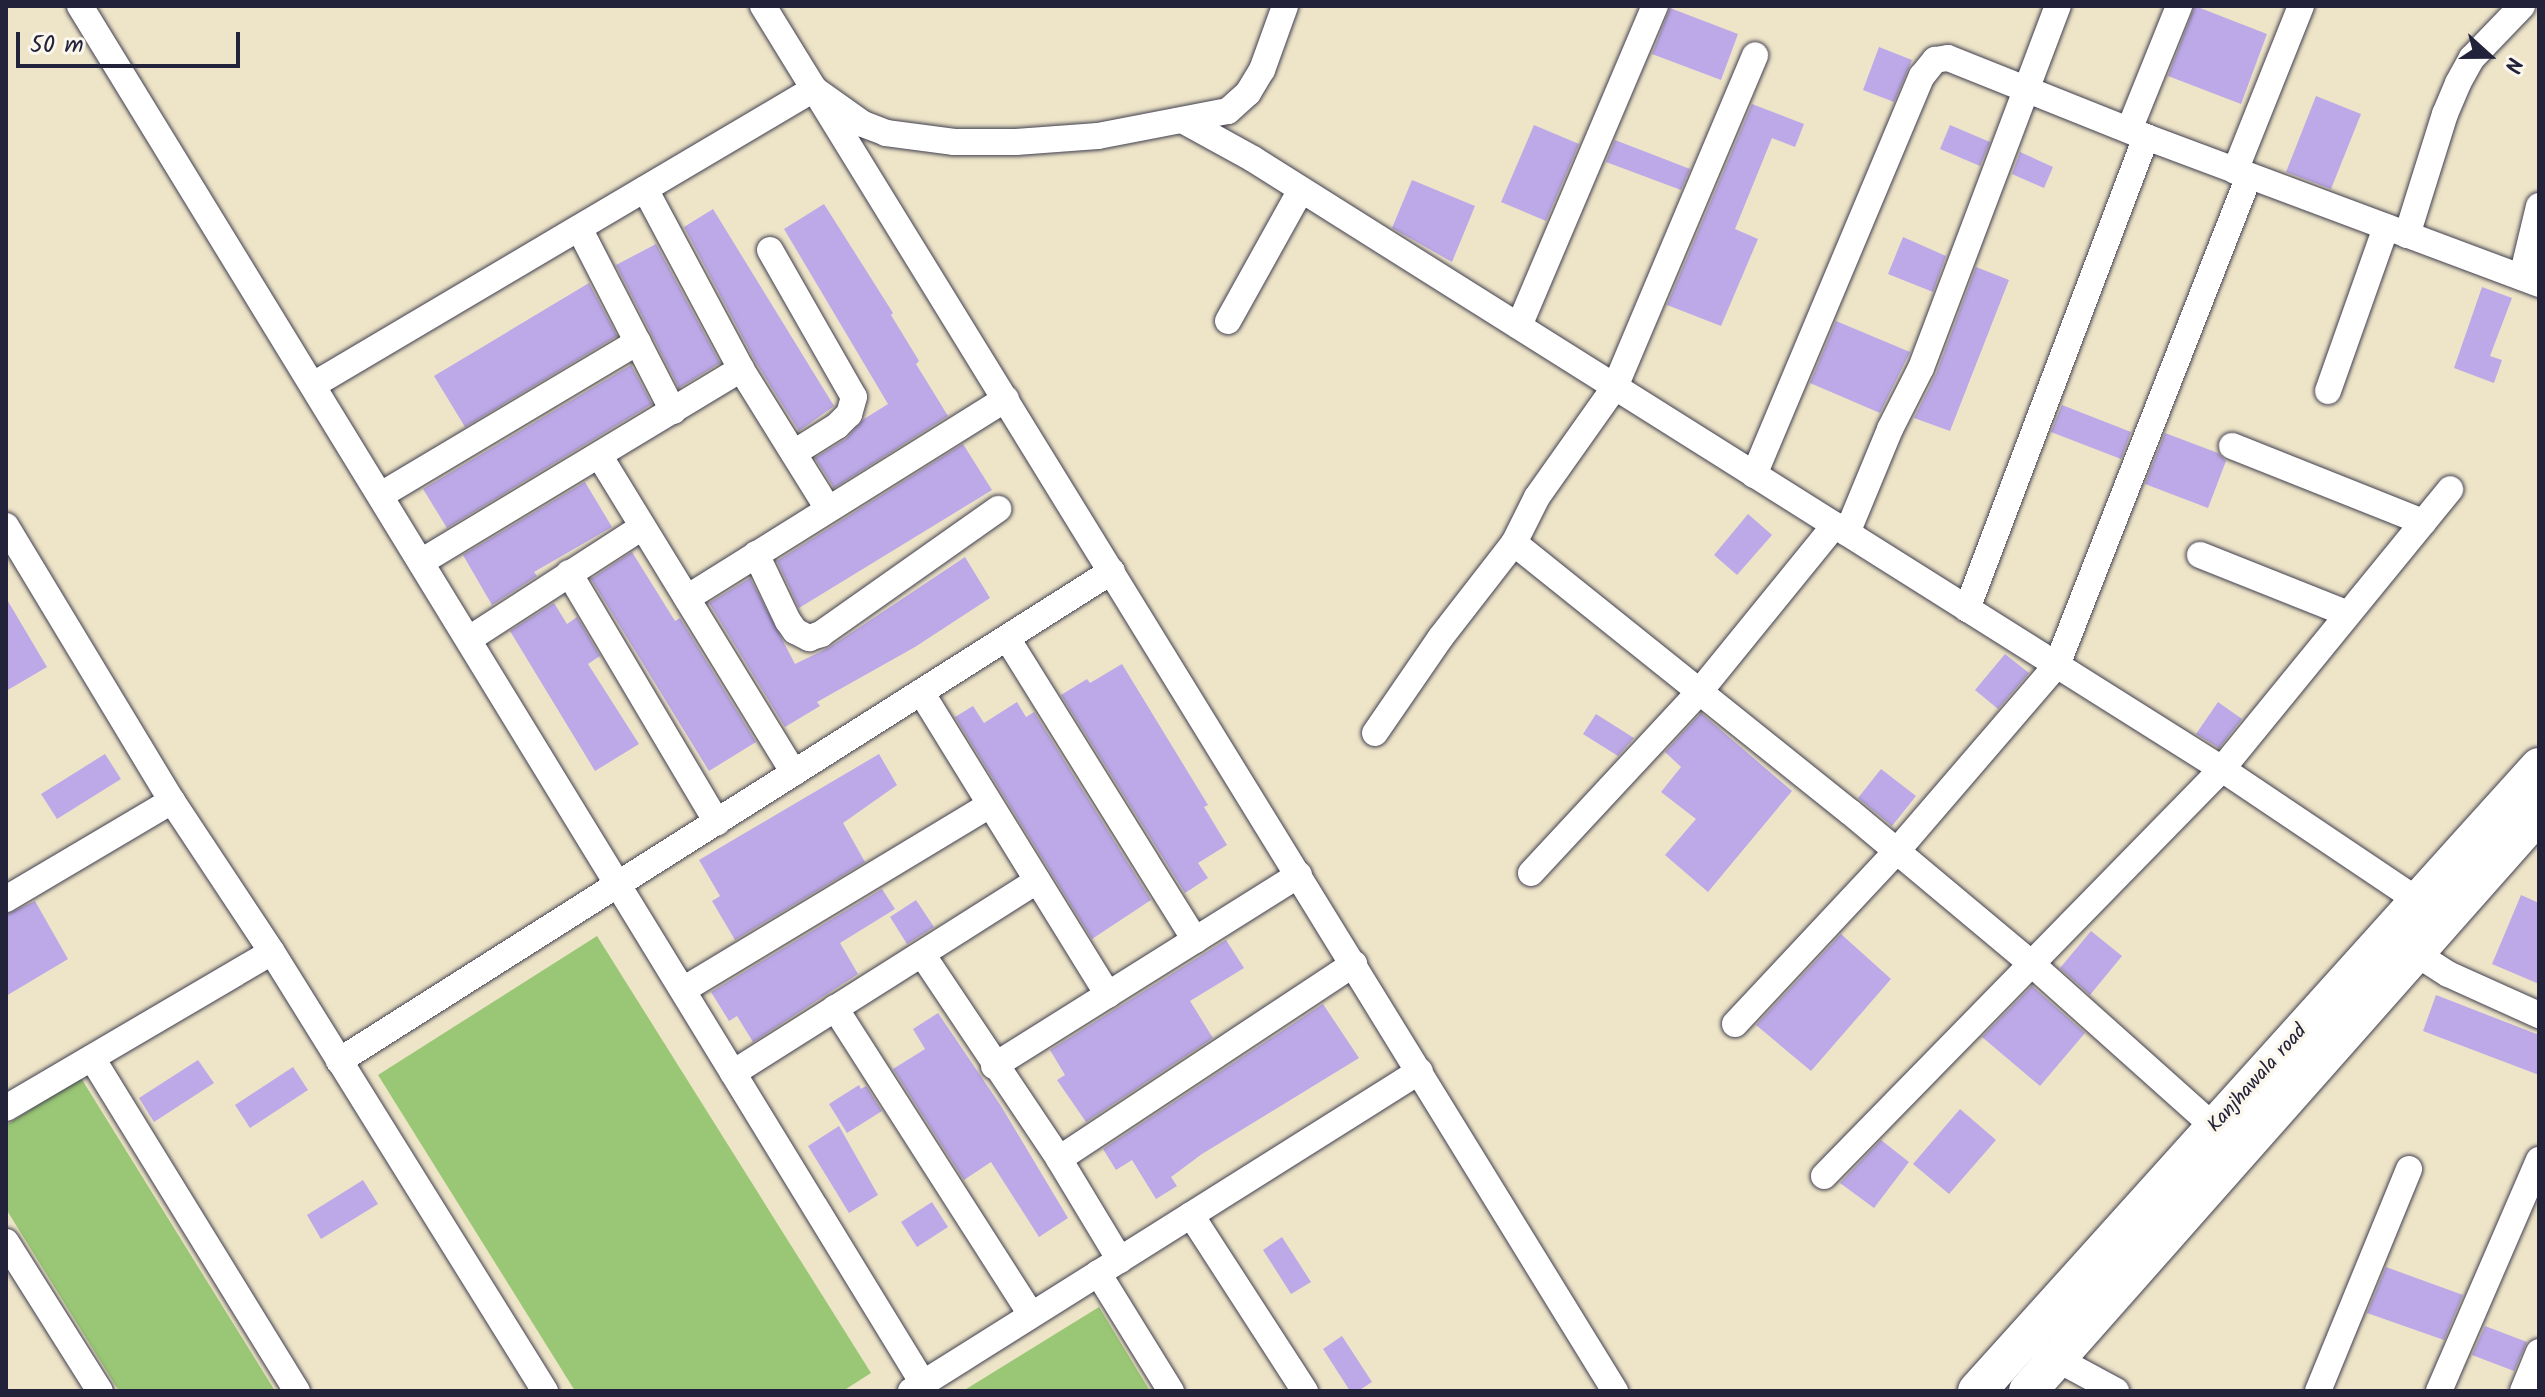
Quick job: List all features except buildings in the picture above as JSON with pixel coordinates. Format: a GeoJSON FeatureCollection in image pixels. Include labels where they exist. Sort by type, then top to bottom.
{"type":"FeatureCollection","features":[{"type":"Feature","properties":{"kind":"main road","name":"Kanjhawala road"},"geometry":{"type":"LineString","coordinates":[[2028,1391],[2417,954],[2433,911],[2539,767]]}},
{"type":"Feature","properties":{"kind":"main road","name":"Kanjhawala road"},"geometry":{"type":"LineString","coordinates":[[1977,1391],[2214,1127],[2433,911],[2539,813]]}},
{"type":"Feature","properties":{"kind":"street"},"geometry":{"type":"LineString","coordinates":[[80,6],[683,990],[917,1387],[1420,1071]]}},
{"type":"Feature","properties":{"kind":"street"},"geometry":{"type":"LineString","coordinates":[[763,6],[1615,1391]]}},
{"type":"Feature","properties":{"kind":"street"},"geometry":{"type":"LineString","coordinates":[[814,89],[844,113],[875,129],[954,142],[1055,141],[1186,122],[1228,111],[1248,93],[1262,70],[1285,6]]}},
{"type":"Feature","properties":{"kind":"street"},"geometry":{"type":"LineString","coordinates":[[1519,326],[1655,6]]}},
{"type":"Feature","properties":{"kind":"street"},"geometry":{"type":"LineString","coordinates":[[1531,873],[1700,691],[1841,529],[1921,368],[2058,6]]}},
{"type":"Feature","properties":{"kind":"street"},"geometry":{"type":"LineString","coordinates":[[1967,609],[2137,134],[2179,6]]}},
{"type":"Feature","properties":{"kind":"street"},"geometry":{"type":"LineString","coordinates":[[1735,1024],[1896,852],[2057,665],[2242,174],[2301,6]]}},
{"type":"Feature","properties":{"kind":"street"},"geometry":{"type":"LineString","coordinates":[[2328,391],[2458,83],[2472,58],[2522,6]]}},
{"type":"Feature","properties":{"kind":"street"},"geometry":{"type":"LineString","coordinates":[[1375,733],[1441,637],[1514,543],[1537,497],[1615,387],[1755,55]]}},
{"type":"Feature","properties":{"kind":"street"},"geometry":{"type":"LineString","coordinates":[[1754,475],[1922,76],[1935,60],[1948,58],[2242,174],[2531,280],[2539,206]]}},
{"type":"Feature","properties":{"kind":"street"},"geometry":{"type":"LineString","coordinates":[[313,385],[814,89]]}},
{"type":"Feature","properties":{"kind":"street"},"geometry":{"type":"LineString","coordinates":[[1186,122],[1519,326],[2222,769],[2433,911]]}},
{"type":"Feature","properties":{"kind":"street"},"geometry":{"type":"LineString","coordinates":[[645,189],[741,369],[828,509]]}},
{"type":"Feature","properties":{"kind":"street"},"geometry":{"type":"LineString","coordinates":[[1228,321],[1301,190]]}},
{"type":"Feature","properties":{"kind":"street"},"geometry":{"type":"LineString","coordinates":[[579,228],[673,411]]}},
{"type":"Feature","properties":{"kind":"street"},"geometry":{"type":"LineString","coordinates":[[770,250],[854,397],[849,414],[837,426],[794,453]]}},
{"type":"Feature","properties":{"kind":"street"},"geometry":{"type":"LineString","coordinates":[[381,495],[638,342]]}},
{"type":"Feature","properties":{"kind":"street"},"geometry":{"type":"LineString","coordinates":[[421,562],[741,369]]}},
{"type":"Feature","properties":{"kind":"street"},"geometry":{"type":"LineString","coordinates":[[687,598],[1006,399]]}},
{"type":"Feature","properties":{"kind":"street"},"geometry":{"type":"LineString","coordinates":[[2232,446],[2423,522]]}},
{"type":"Feature","properties":{"kind":"street"},"geometry":{"type":"LineString","coordinates":[[599,455],[794,773]]}},
{"type":"Feature","properties":{"kind":"street"},"geometry":{"type":"LineString","coordinates":[[1824,1176],[2222,769],[2450,489]]}},
{"type":"Feature","properties":{"kind":"street"},"geometry":{"type":"LineString","coordinates":[[756,554],[788,621],[795,631],[809,638],[821,634],[998,509]]}},
{"type":"Feature","properties":{"kind":"street"},"geometry":{"type":"LineString","coordinates":[[6,526],[172,801],[272,952],[545,1391]]}},
{"type":"Feature","properties":{"kind":"street"},"geometry":{"type":"LineString","coordinates":[[469,639],[642,527]]}},
{"type":"Feature","properties":{"kind":"street"},"geometry":{"type":"LineString","coordinates":[[1514,543],[1700,691],[2033,965],[2214,1127]]}},
{"type":"Feature","properties":{"kind":"street"},"geometry":{"type":"LineString","coordinates":[[2200,555],[2348,614]]}},
{"type":"Feature","properties":{"kind":"street"},"geometry":{"type":"LineString","coordinates":[[339,1061],[1112,571]]}},
{"type":"Feature","properties":{"kind":"street"},"geometry":{"type":"LineString","coordinates":[[569,573],[717,822]]}},
{"type":"Feature","properties":{"kind":"street"},"geometry":{"type":"LineString","coordinates":[[1007,638],[1195,940]]}},
{"type":"Feature","properties":{"kind":"street"},"geometry":{"type":"LineString","coordinates":[[921,692],[1108,995]]}},
{"type":"Feature","properties":{"kind":"street"},"geometry":{"type":"LineString","coordinates":[[6,899],[172,801]]}},
{"type":"Feature","properties":{"kind":"street"},"geometry":{"type":"LineString","coordinates":[[683,990],[990,805]]}},
{"type":"Feature","properties":{"kind":"street"},"geometry":{"type":"LineString","coordinates":[[994,1066],[1299,875]]}},
{"type":"Feature","properties":{"kind":"street"},"geometry":{"type":"LineString","coordinates":[[733,1073],[1037,881]]}},
{"type":"Feature","properties":{"kind":"street"},"geometry":{"type":"LineString","coordinates":[[6,1108],[272,952]]}},
{"type":"Feature","properties":{"kind":"street"},"geometry":{"type":"LineString","coordinates":[[922,954],[1059,1159],[1171,1391]]}},
{"type":"Feature","properties":{"kind":"street"},"geometry":{"type":"LineString","coordinates":[[2417,954],[2448,974],[2539,1015]]}},
{"type":"Feature","properties":{"kind":"street"},"geometry":{"type":"LineString","coordinates":[[1059,1159],[1354,964]]}},
{"type":"Feature","properties":{"kind":"street"},"geometry":{"type":"LineString","coordinates":[[835,1008],[1031,1315]]}},
{"type":"Feature","properties":{"kind":"street"},"geometry":{"type":"LineString","coordinates":[[92,1058],[297,1391]]}},
{"type":"Feature","properties":{"kind":"street"},"geometry":{"type":"LineString","coordinates":[[2439,1391],[2539,1160]]}},
{"type":"Feature","properties":{"kind":"street"},"geometry":{"type":"LineString","coordinates":[[2318,1391],[2409,1169]]}},
{"type":"Feature","properties":{"kind":"street"},"geometry":{"type":"LineString","coordinates":[[1191,1215],[1305,1391]]}},
{"type":"Feature","properties":{"kind":"street"},"geometry":{"type":"LineString","coordinates":[[6,1242],[100,1391]]}},
{"type":"Feature","properties":{"kind":"street"},"geometry":{"type":"LineString","coordinates":[[2025,1338],[2057,1362],[2116,1391]]}},
{"type":"Feature","properties":{"kind":"street"},"geometry":{"type":"LineString","coordinates":[[2523,1391],[2539,1352]]}},
{"type":"Feature","properties":{"kind":"green space"},"geometry":{"type":"Polygon","coordinates":[[[597,936],[871,1373],[843,1391],[575,1391],[378,1075],[597,936]]]}},
{"type":"Feature","properties":{"kind":"green space"},"geometry":{"type":"Polygon","coordinates":[[[81,1078],[275,1391],[119,1391],[6,1209],[6,1125],[81,1078]]]}},
{"type":"Feature","properties":{"kind":"green space"},"geometry":{"type":"Polygon","coordinates":[[[1099,1307],[1150,1391],[963,1391],[1099,1307]]]}}]}
